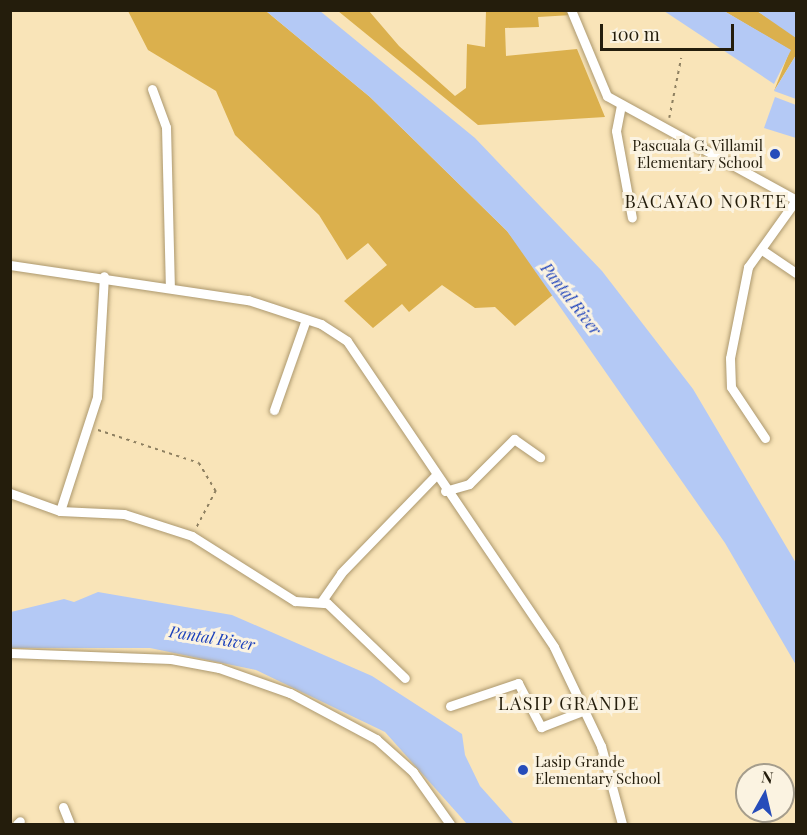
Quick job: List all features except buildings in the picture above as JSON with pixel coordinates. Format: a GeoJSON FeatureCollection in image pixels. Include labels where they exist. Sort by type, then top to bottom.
{"type":"FeatureCollection","features":[{"type":"Feature","properties":{"kind":"street"},"geometry":{"type":"LineString","coordinates":[[571,10],[598,83],[621,105],[796,200],[741,285],[730,373],[736,397],[765,438]]}},
{"type":"Feature","properties":{"kind":"street"},"geometry":{"type":"LineString","coordinates":[[152,89],[166,127],[170,286]]}},
{"type":"Feature","properties":{"kind":"street"},"geometry":{"type":"LineString","coordinates":[[621,105],[616,131],[632,218]]}},
{"type":"Feature","properties":{"kind":"street"},"geometry":{"type":"LineString","coordinates":[[762,250],[796,273]]}},
{"type":"Feature","properties":{"kind":"street"},"geometry":{"type":"LineString","coordinates":[[10,265],[104,276],[248,300],[306,319],[353,346],[445,491],[554,647],[585,710],[622,825]]}},
{"type":"Feature","properties":{"kind":"street"},"geometry":{"type":"LineString","coordinates":[[60,511],[88,427],[102,364],[104,276]]}},
{"type":"Feature","properties":{"kind":"street"},"geometry":{"type":"LineString","coordinates":[[274,410],[306,319]]}},
{"type":"Feature","properties":{"kind":"street"},"geometry":{"type":"LineString","coordinates":[[445,491],[465,487],[514,439],[540,457]]}},
{"type":"Feature","properties":{"kind":"street"},"geometry":{"type":"LineString","coordinates":[[321,602],[341,573],[435,476]]}},
{"type":"Feature","properties":{"kind":"street"},"geometry":{"type":"LineString","coordinates":[[10,493],[60,511],[124,514],[192,536],[295,601],[321,602],[405,678]]}},
{"type":"Feature","properties":{"kind":"street"},"geometry":{"type":"LineString","coordinates":[[10,654],[171,659],[219,668],[290,693],[376,739],[412,772],[450,825]]}},
{"type":"Feature","properties":{"kind":"street"},"geometry":{"type":"LineString","coordinates":[[450,706],[518,683],[541,727],[585,710]]}},
{"type":"Feature","properties":{"kind":"street"},"geometry":{"type":"LineString","coordinates":[[63,807],[70,825]]}},
{"type":"Feature","properties":{"kind":"path"},"geometry":{"type":"LineString","coordinates":[[663,126],[673,113],[681,58]]}},
{"type":"Feature","properties":{"kind":"path"},"geometry":{"type":"LineString","coordinates":[[88,427],[199,463],[216,491],[192,536]]}},
{"type":"Feature","properties":{"kind":"shaded area"},"geometry":{"type":"Polygon","coordinates":[[[128,11],[266,11],[370,97],[507,231],[555,293],[515,326],[495,307],[475,308],[442,285],[409,312],[402,304],[373,328],[344,301],[387,265],[368,243],[347,260],[319,215],[235,135],[216,91],[148,50],[128,11]]]}},
{"type":"Feature","properties":{"kind":"shaded area"},"geometry":{"type":"Polygon","coordinates":[[[338,11],[369,11],[399,46],[455,96],[466,88],[467,44],[485,47],[486,11],[568,11],[572,15],[538,17],[539,27],[505,28],[506,56],[577,49],[605,117],[478,125],[338,11]]]}},
{"type":"Feature","properties":{"kind":"shaded area"},"geometry":{"type":"Polygon","coordinates":[[[724,11],[757,11],[796,36],[796,55],[774,91],[790,50],[724,11]]]}},
{"type":"Feature","properties":{"kind":"water","name":"Pantal River"},"geometry":{"type":"Polygon","coordinates":[[[266,11],[320,11],[475,138],[602,271],[693,389],[796,563],[796,665],[725,543],[507,231],[370,97],[266,11]]]}},
{"type":"Feature","properties":{"kind":"water"},"geometry":{"type":"Polygon","coordinates":[[[664,11],[724,11],[791,50],[774,84],[664,11]]]}},
{"type":"Feature","properties":{"kind":"water"},"geometry":{"type":"Polygon","coordinates":[[[757,11],[796,11],[796,38],[757,11]]]}},
{"type":"Feature","properties":{"kind":"water"},"geometry":{"type":"Polygon","coordinates":[[[796,55],[796,99],[774,91],[796,55]]]}},
{"type":"Feature","properties":{"kind":"water"},"geometry":{"type":"Polygon","coordinates":[[[775,97],[796,105],[796,138],[764,128],[775,97]]]}},
{"type":"Feature","properties":{"kind":"water","name":"Pantal River"},"geometry":{"type":"Polygon","coordinates":[[[98,592],[232,615],[372,676],[462,734],[465,755],[480,786],[514,824],[467,824],[385,732],[256,670],[150,648],[11,648],[11,612],[64,599],[74,602],[98,592]]]}},
{"type":"Feature","properties":{"kind":"place","name":"Pascuala G. Villamil Elementary School"},"geometry":{"type":"Point","coordinates":[775,154]}},
{"type":"Feature","properties":{"kind":"place","name":"Lasip Grande Elementary School"},"geometry":{"type":"Point","coordinates":[523,770]}},
{"type":"Feature","properties":{"kind":"district","name":"BACAYAO NORTE"},"geometry":{"type":"Point","coordinates":[706,201]}},
{"type":"Feature","properties":{"kind":"district","name":"LASIP GRANDE"},"geometry":{"type":"Point","coordinates":[569,703]}}]}
